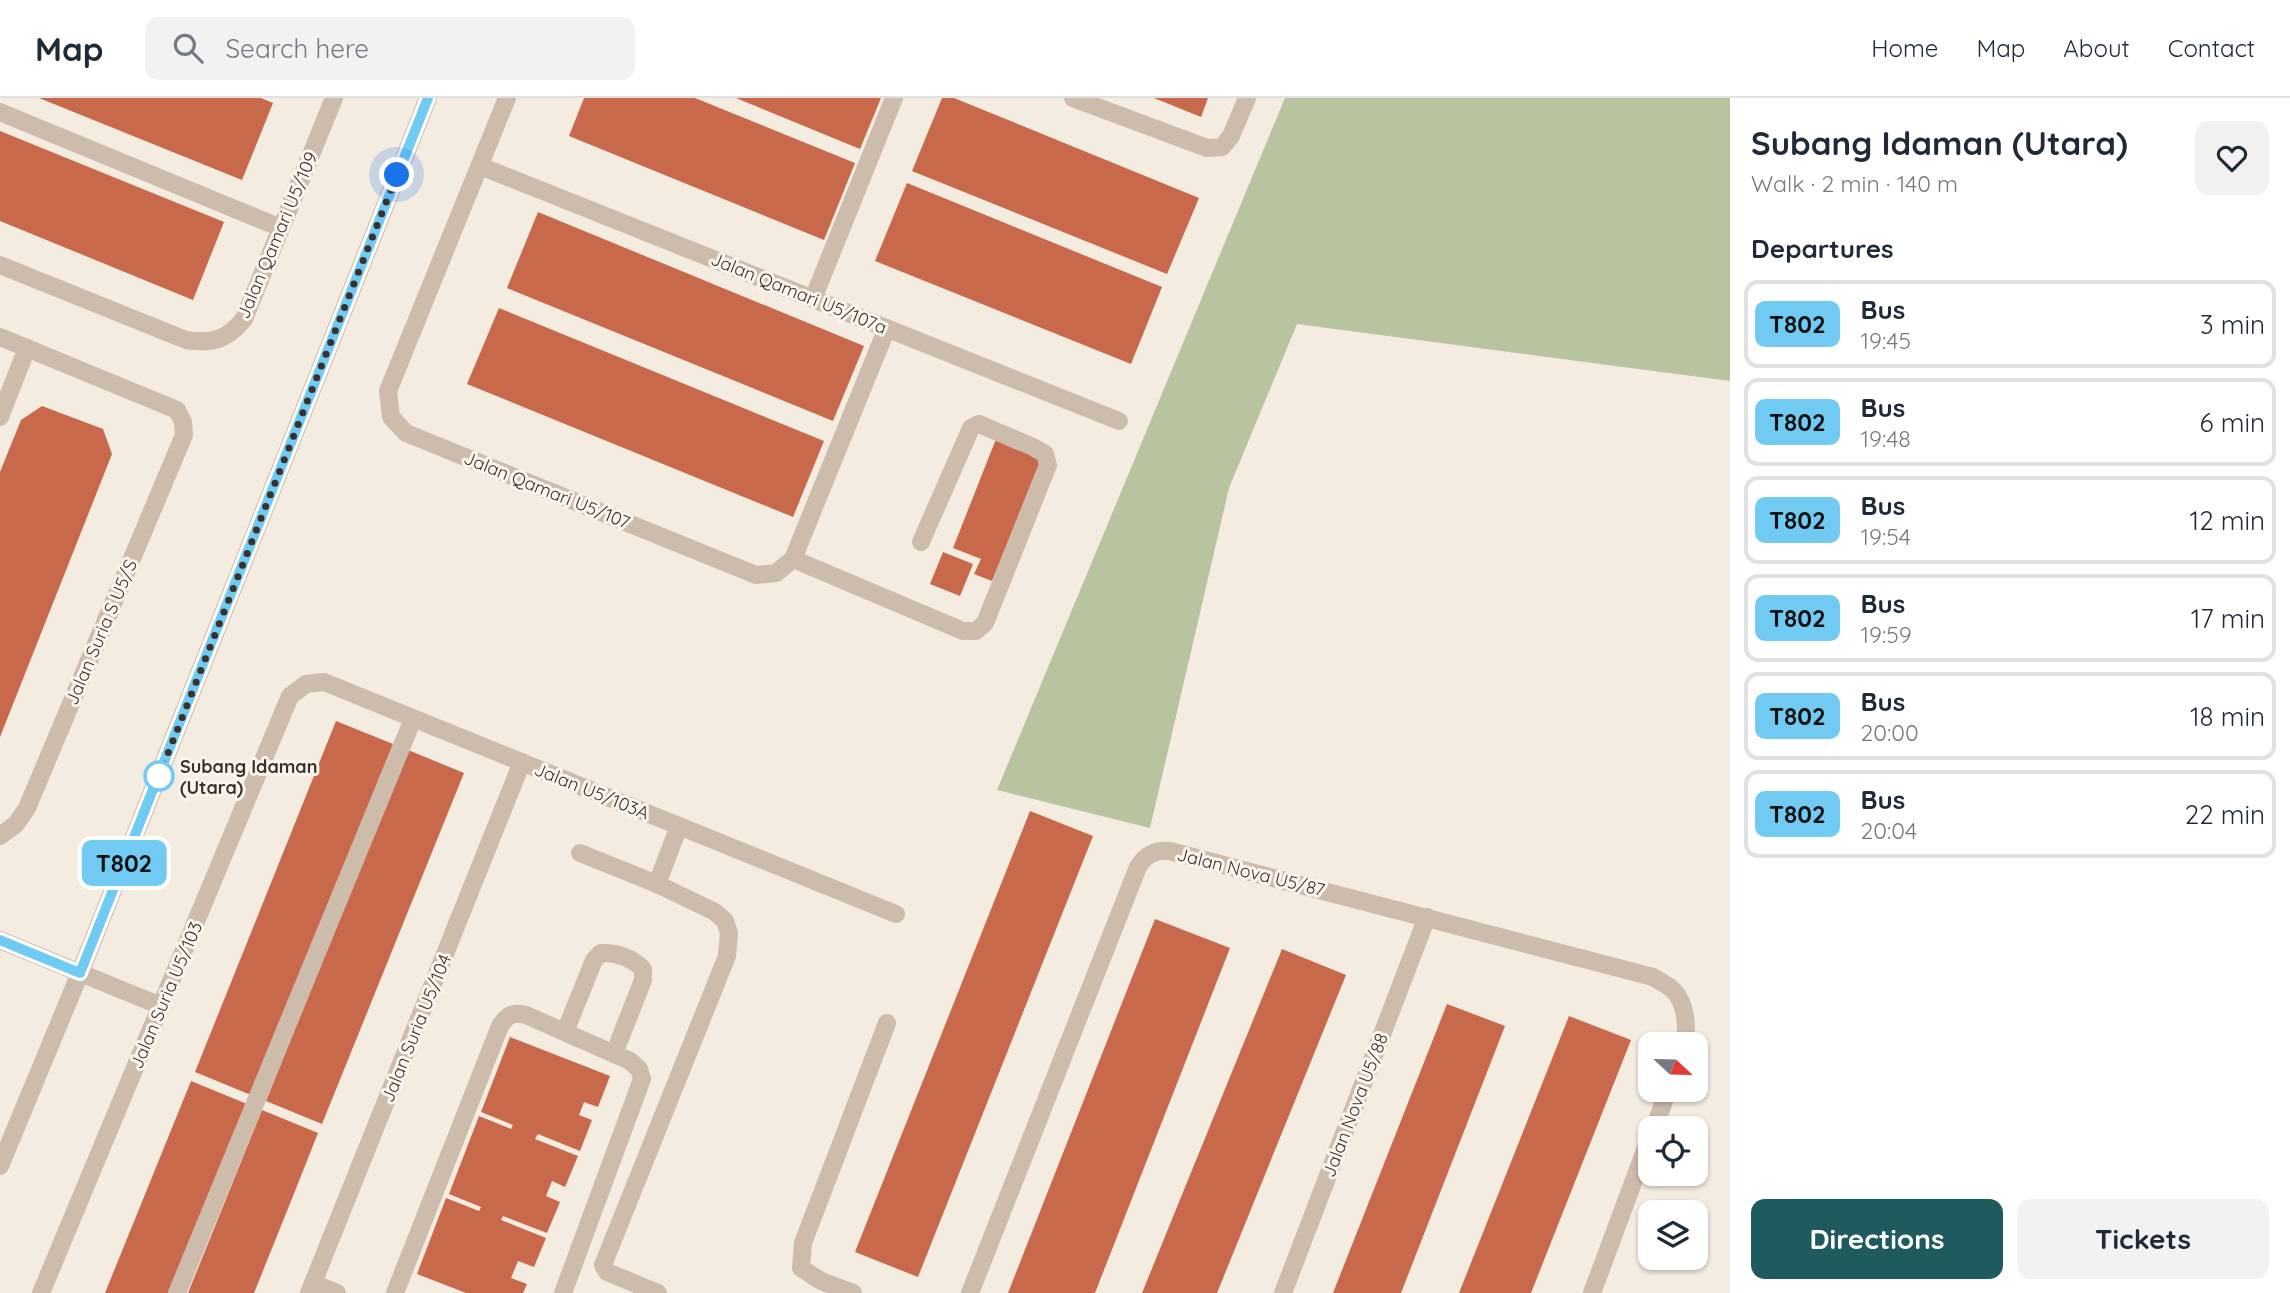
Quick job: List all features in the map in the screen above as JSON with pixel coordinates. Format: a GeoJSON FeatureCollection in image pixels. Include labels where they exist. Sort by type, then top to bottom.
{"type":"FeatureCollection","features":[{"type":"Feature","properties":{"kind":"street","name":"Jalan Qamari U5/109"},"geometry":{"type":"LineString","coordinates":[[0,265],[186,340],[204,343],[220,340],[234,332],[244,319],[334,98]]}},
{"type":"Feature","properties":{"kind":"street"},"geometry":{"type":"LineString","coordinates":[[0,1166],[80,973],[428,98]]}},
{"type":"Feature","properties":{"kind":"street","name":"Jalan Qamari U5/107"},"geometry":{"type":"LineString","coordinates":[[507,98],[388,391],[391,417],[406,433],[756,575],[776,573],[793,559]]}},
{"type":"Feature","properties":{"kind":"street"},"geometry":{"type":"LineString","coordinates":[[813,299],[894,98]]}},
{"type":"Feature","properties":{"kind":"street"},"geometry":{"type":"LineString","coordinates":[[1073,98],[1207,148],[1222,147],[1231,136],[1247,98]]}},
{"type":"Feature","properties":{"kind":"street"},"geometry":{"type":"LineString","coordinates":[[0,113],[281,228]]}},
{"type":"Feature","properties":{"kind":"street","name":"Jalan Qamari U5/107a"},"geometry":{"type":"LineString","coordinates":[[480,166],[1119,421]]}},
{"type":"Feature","properties":{"kind":"street"},"geometry":{"type":"LineString","coordinates":[[887,328],[793,559],[963,631],[976,631],[985,623],[1048,465],[1045,454],[1033,447],[979,424],[971,428],[921,542]]}},
{"type":"Feature","properties":{"kind":"street"},"geometry":{"type":"LineString","coordinates":[[0,337],[27,348],[0,417]]}},
{"type":"Feature","properties":{"kind":"street","name":"Jalan Suria S U5/S"},"geometry":{"type":"LineString","coordinates":[[1,835],[16,824],[27,808],[184,435],[183,422],[177,410],[27,348]]}},
{"type":"Feature","properties":{"kind":"street","name":"Jalan U5/103A"},"geometry":{"type":"LineString","coordinates":[[290,696],[306,684],[324,682],[896,914]]}},
{"type":"Feature","properties":{"kind":"street","name":"Jalan Suria U5/103"},"geometry":{"type":"LineString","coordinates":[[41,1293],[290,696]]}},
{"type":"Feature","properties":{"kind":"street"},"geometry":{"type":"LineString","coordinates":[[177,1293],[413,719]]}},
{"type":"Feature","properties":{"kind":"street","name":"Jalan Suria U5/104"},"geometry":{"type":"LineString","coordinates":[[311,1288],[522,762]]}},
{"type":"Feature","properties":{"kind":"street"},"geometry":{"type":"LineString","coordinates":[[657,884],[679,826]]}},
{"type":"Feature","properties":{"kind":"street","name":"Jalan Nova U5/87"},"geometry":{"type":"LineString","coordinates":[[970,1293],[1143,859],[1160,850],[1653,977],[1673,990],[1685,1013],[1687,1032]]}},
{"type":"Feature","properties":{"kind":"street"},"geometry":{"type":"LineString","coordinates":[[580,853],[657,884],[715,912],[725,921],[729,933],[727,956],[603,1265],[607,1272],[657,1293]]}},
{"type":"Feature","properties":{"kind":"street","name":"Jalan Nova U5/88"},"geometry":{"type":"LineString","coordinates":[[1283,1293],[1427,917]]}},
{"type":"Feature","properties":{"kind":"street"},"geometry":{"type":"LineString","coordinates":[[0,940],[161,1006]]}},
{"type":"Feature","properties":{"kind":"street"},"geometry":{"type":"LineString","coordinates":[[565,1032],[594,960],[601,953],[611,952],[636,962],[643,969],[643,979],[614,1054]]}},
{"type":"Feature","properties":{"kind":"street"},"geometry":{"type":"LineString","coordinates":[[395,1293],[500,1026],[506,1017],[514,1013],[526,1015],[631,1061],[639,1069],[642,1079],[563,1293]]}},
{"type":"Feature","properties":{"kind":"street"},"geometry":{"type":"LineString","coordinates":[[853,1293],[810,1275],[801,1268],[800,1256],[887,1023]]}},
{"type":"Feature","properties":{"kind":"street"},"geometry":{"type":"LineString","coordinates":[[1592,1293],[1638,1170]]}},
{"type":"Feature","properties":{"kind":"street"},"geometry":{"type":"LineString","coordinates":[[311,1288],[337,1293]]}},
{"type":"Feature","properties":{"kind":"green space"},"geometry":{"type":"Polygon","coordinates":[[[1285,98],[1730,98],[1730,381],[1297,324],[1229,488],[1150,828],[997,790],[1285,98]]]}},
{"type":"Feature","properties":{"kind":"building"},"geometry":{"type":"Polygon","coordinates":[[[39,98],[261,98],[273,103],[242,180],[39,98]]]}},
{"type":"Feature","properties":{"kind":"building"},"geometry":{"type":"Polygon","coordinates":[[[584,98],[695,98],[855,163],[824,240],[569,136],[584,98]]]}},
{"type":"Feature","properties":{"kind":"building"},"geometry":{"type":"Polygon","coordinates":[[[736,98],[881,98],[860,149],[736,98]]]}},
{"type":"Feature","properties":{"kind":"building"},"geometry":{"type":"Polygon","coordinates":[[[942,98],[954,98],[1199,198],[1167,274],[912,171],[942,98]]]}},
{"type":"Feature","properties":{"kind":"building"},"geometry":{"type":"Polygon","coordinates":[[[1154,98],[1208,98],[1201,117],[1154,98]]]}},
{"type":"Feature","properties":{"kind":"building"},"geometry":{"type":"Polygon","coordinates":[[[0,131],[224,222],[193,300],[0,221],[0,131]]]}},
{"type":"Feature","properties":{"kind":"building"},"geometry":{"type":"Polygon","coordinates":[[[907,183],[1162,287],[1131,364],[875,261],[907,183]]]}},
{"type":"Feature","properties":{"kind":"building"},"geometry":{"type":"Polygon","coordinates":[[[538,212],[864,346],[833,421],[507,288],[538,212]]]}},
{"type":"Feature","properties":{"kind":"building"},"geometry":{"type":"Polygon","coordinates":[[[499,308],[824,441],[793,517],[467,384],[499,308]]]}},
{"type":"Feature","properties":{"kind":"building"},"geometry":{"type":"Polygon","coordinates":[[[42,406],[103,429],[112,454],[0,737],[0,472],[21,420],[42,406]]]}},
{"type":"Feature","properties":{"kind":"building"},"geometry":{"type":"Polygon","coordinates":[[[996,439],[1042,457],[992,581],[974,574],[981,559],[953,548],[996,439]]]}},
{"type":"Feature","properties":{"kind":"building"},"geometry":{"type":"Polygon","coordinates":[[[943,552],[973,564],[960,596],[930,584],[943,552]]]}},
{"type":"Feature","properties":{"kind":"building"},"geometry":{"type":"Polygon","coordinates":[[[336,721],[393,744],[251,1095],[195,1072],[336,721]]]}},
{"type":"Feature","properties":{"kind":"building"},"geometry":{"type":"Polygon","coordinates":[[[408,750],[464,773],[322,1124],[266,1101],[408,750]]]}},
{"type":"Feature","properties":{"kind":"building"},"geometry":{"type":"Polygon","coordinates":[[[1030,811],[1093,836],[918,1277],[855,1252],[1030,811]]]}},
{"type":"Feature","properties":{"kind":"building"},"geometry":{"type":"Polygon","coordinates":[[[1155,919],[1230,948],[1095,1293],[1008,1293],[1155,919]]]}},
{"type":"Feature","properties":{"kind":"building"},"geometry":{"type":"Polygon","coordinates":[[[1282,949],[1346,975],[1217,1293],[1142,1293],[1282,949]]]}},
{"type":"Feature","properties":{"kind":"building"},"geometry":{"type":"Polygon","coordinates":[[[1447,1004],[1505,1026],[1401,1293],[1333,1293],[1447,1004]]]}},
{"type":"Feature","properties":{"kind":"building"},"geometry":{"type":"Polygon","coordinates":[[[1569,1016],[1631,1040],[1531,1293],[1459,1293],[1569,1016]]]}},
{"type":"Feature","properties":{"kind":"building"},"geometry":{"type":"Polygon","coordinates":[[[510,1037],[610,1076],[598,1107],[584,1102],[579,1115],[592,1120],[580,1151],[538,1134],[535,1139],[578,1156],[565,1187],[552,1181],[546,1196],[560,1202],[547,1233],[503,1216],[501,1220],[546,1238],[534,1267],[518,1261],[511,1278],[527,1284],[523,1293],[466,1293],[417,1274],[446,1198],[479,1211],[481,1207],[449,1194],[479,1116],[511,1129],[513,1125],[481,1112],[510,1037]]]}},
{"type":"Feature","properties":{"kind":"building"},"geometry":{"type":"Polygon","coordinates":[[[191,1081],[247,1104],[171,1293],[105,1293],[191,1081]]]}},
{"type":"Feature","properties":{"kind":"building"},"geometry":{"type":"Polygon","coordinates":[[[262,1110],[318,1133],[254,1293],[188,1293],[262,1110]]]}},
{"type":"Feature","properties":{"kind":"bus line","name":"T802"},"geometry":{"type":"LineString","coordinates":[[0,940],[80,973],[428,98]]}},
{"type":"Feature","properties":{"kind":"place","name":"Subang Idaman (Utara)"},"geometry":{"type":"Point","coordinates":[159,776]}},
{"type":"Feature","properties":{"kind":"route"},"geometry":{"type":"LineString","coordinates":[[159,776],[397,175]]}}]}
